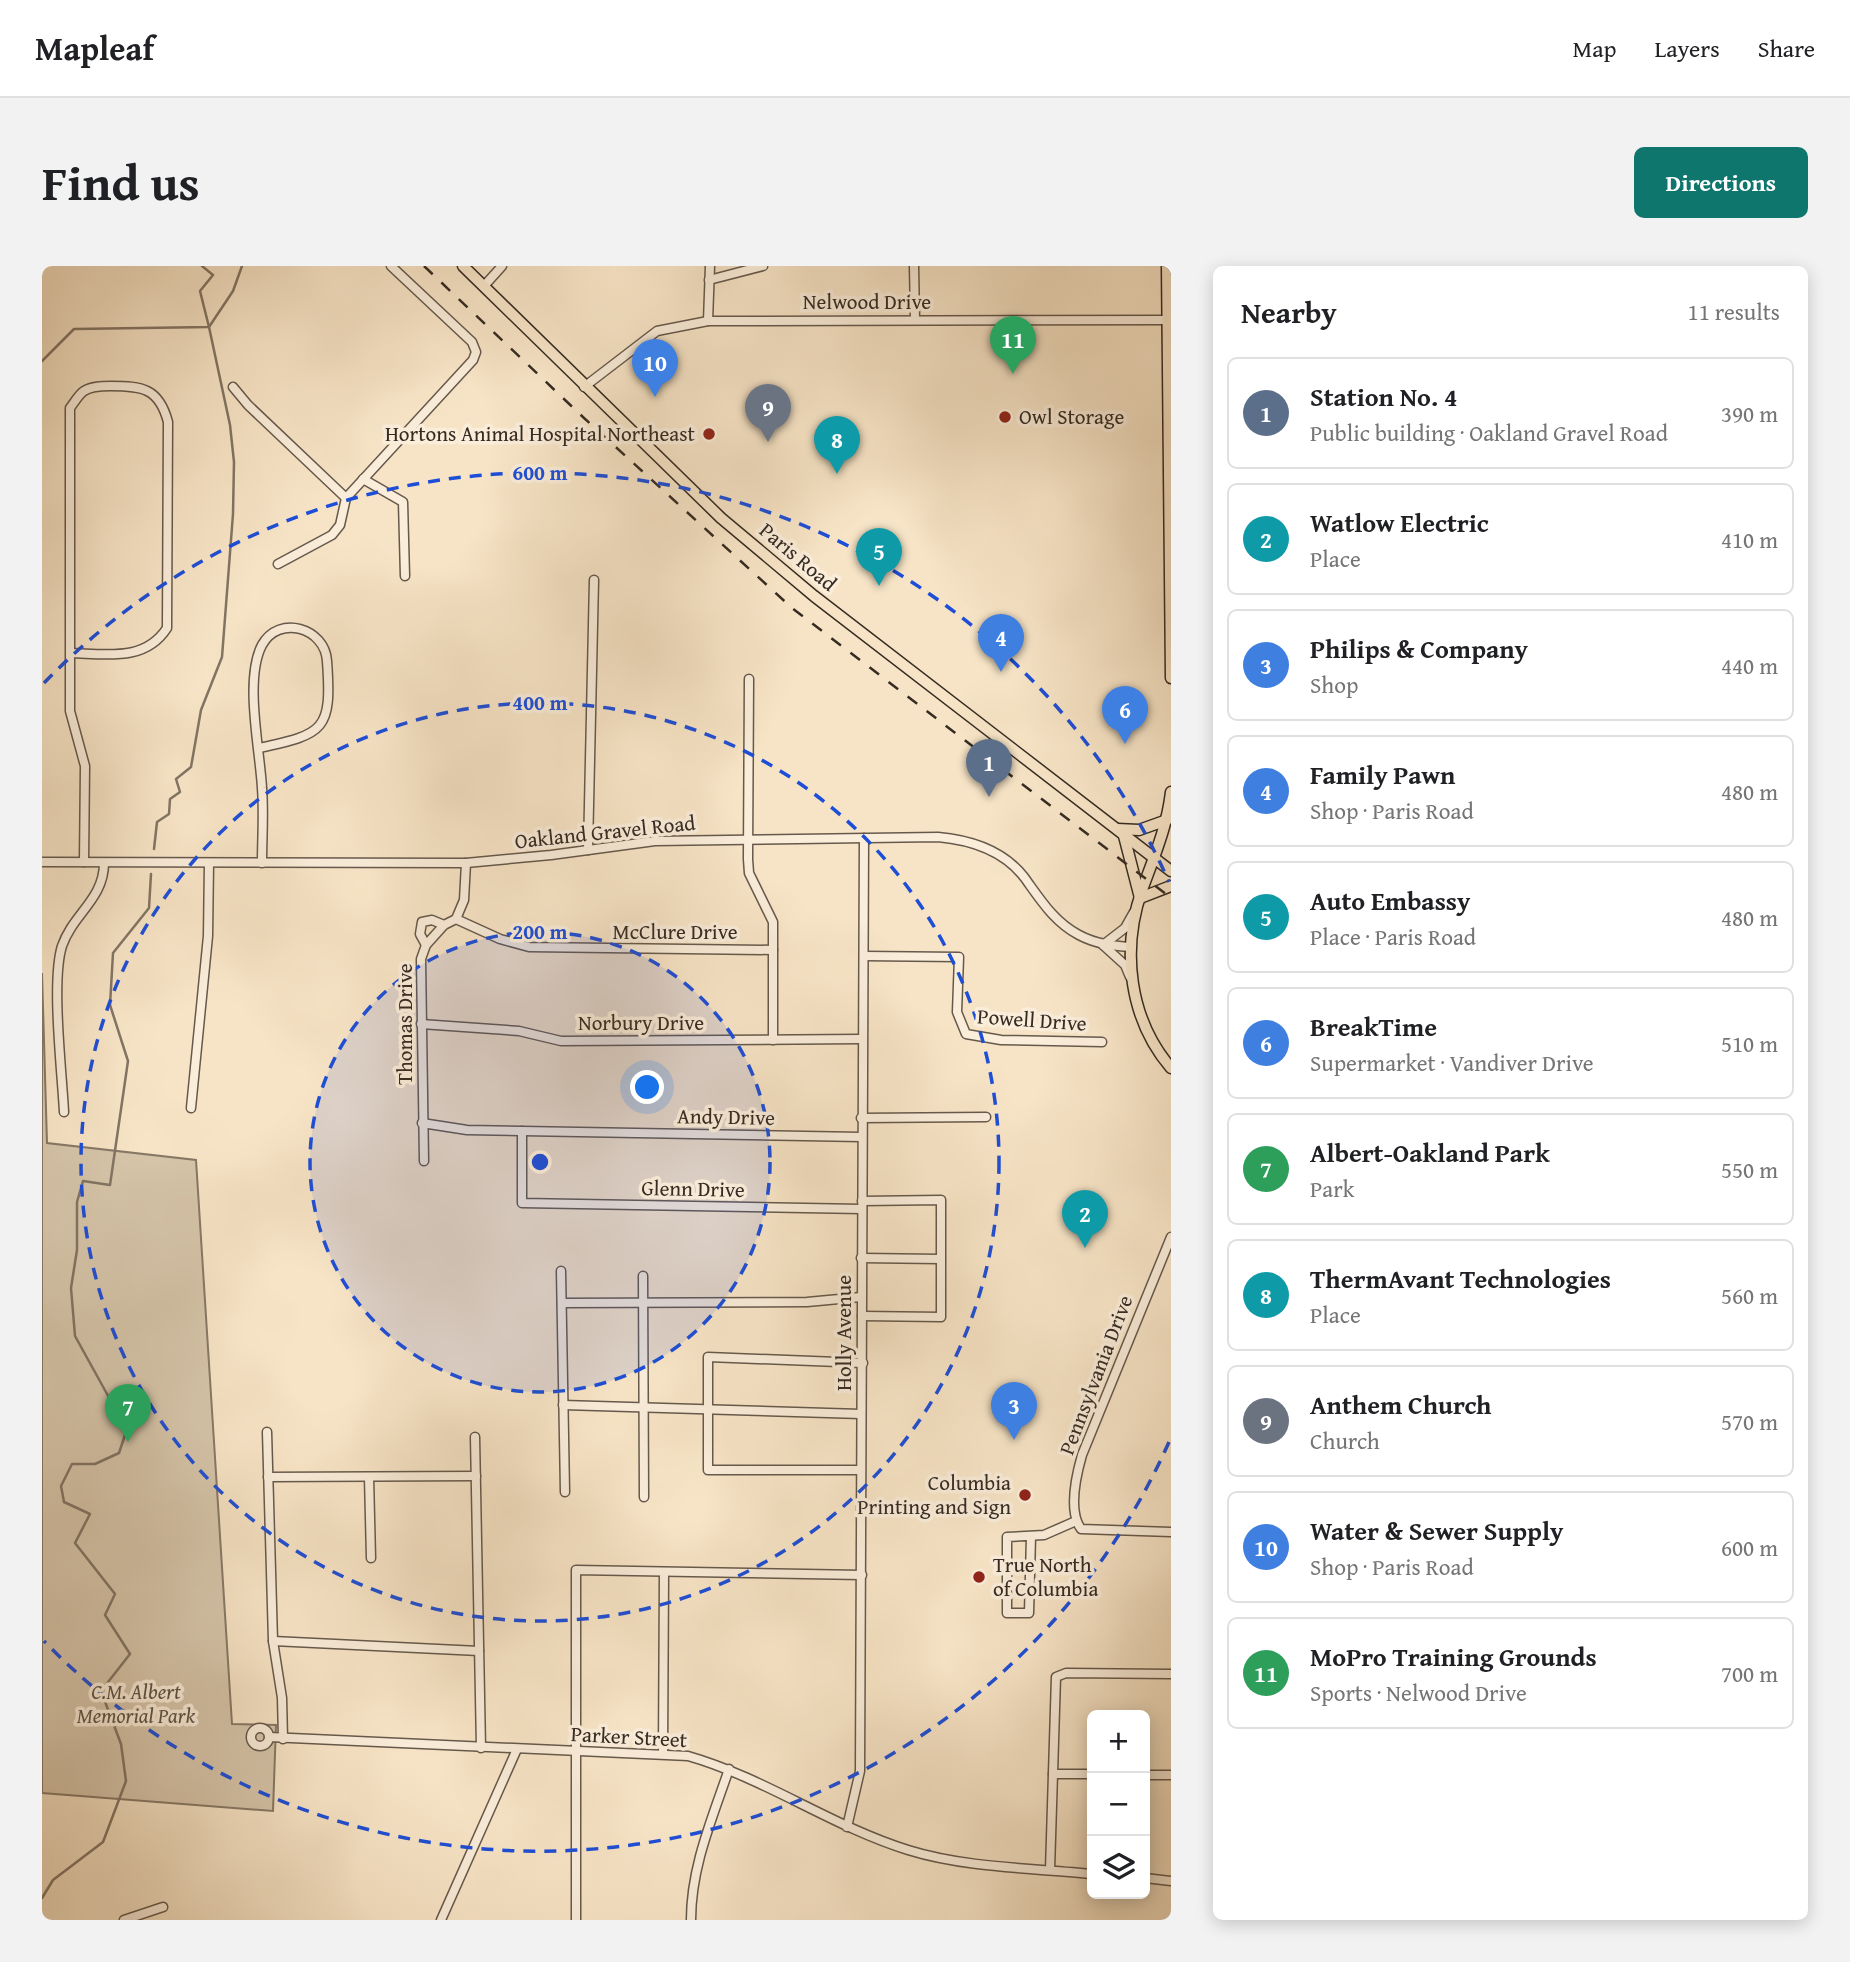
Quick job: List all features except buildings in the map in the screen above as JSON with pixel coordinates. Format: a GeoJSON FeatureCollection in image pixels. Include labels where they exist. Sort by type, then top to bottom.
{"type":"FeatureCollection","features":[{"type":"Feature","properties":{"kind":"main road","name":"Paris Road"},"geometry":{"type":"LineString","coordinates":[[463,266],[721,518],[814,596],[1171,870]]}},
{"type":"Feature","properties":{"kind":"main road"},"geometry":{"type":"LineString","coordinates":[[1167,266],[1170,320],[1171,678]]}},
{"type":"Feature","properties":{"kind":"main road"},"geometry":{"type":"LineString","coordinates":[[1171,792],[1167,820],[1139,900],[1131,947],[1132,984],[1138,1012],[1149,1036],[1171,1068]]}},
{"type":"Feature","properties":{"kind":"main road"},"geometry":{"type":"LineString","coordinates":[[1139,900],[1136,871],[1120,832],[1139,830],[1167,820]]}},
{"type":"Feature","properties":{"kind":"main road"},"geometry":{"type":"LineString","coordinates":[[1139,900],[1171,886]]}},
{"type":"Feature","properties":{"kind":"street"},"geometry":{"type":"LineString","coordinates":[[278,564],[332,535],[340,525],[346,498],[473,360],[476,352],[472,342],[391,266]]}},
{"type":"Feature","properties":{"kind":"street"},"geometry":{"type":"LineString","coordinates":[[484,286],[502,266]]}},
{"type":"Feature","properties":{"kind":"street"},"geometry":{"type":"LineString","coordinates":[[708,321],[710,266]]}},
{"type":"Feature","properties":{"kind":"street"},"geometry":{"type":"LineString","coordinates":[[709,280],[763,266]]}},
{"type":"Feature","properties":{"kind":"street"},"geometry":{"type":"LineString","coordinates":[[914,266],[915,319]]}},
{"type":"Feature","properties":{"kind":"street","name":"Nelwood Drive"},"geometry":{"type":"LineString","coordinates":[[584,387],[657,331],[708,321],[1170,320]]}},
{"type":"Feature","properties":{"kind":"street"},"geometry":{"type":"LineString","coordinates":[[70,653],[126,654],[145,650],[159,640],[167,628],[168,422],[164,406],[151,392],[133,386],[99,386],[83,391],[70,408],[70,653],[70,711],[85,766],[84,862]]}},
{"type":"Feature","properties":{"kind":"street"},"geometry":{"type":"LineString","coordinates":[[233,387],[248,405],[346,498]]}},
{"type":"Feature","properties":{"kind":"street"},"geometry":{"type":"LineString","coordinates":[[363,479],[403,502],[405,576]]}},
{"type":"Feature","properties":{"kind":"street"},"geometry":{"type":"LineString","coordinates":[[588,850],[594,580]]}},
{"type":"Feature","properties":{"kind":"street"},"geometry":{"type":"LineString","coordinates":[[259,748],[313,733],[327,715],[327,655],[315,634],[303,629],[279,630],[269,636],[258,656],[253,719],[263,791],[262,863]]}},
{"type":"Feature","properties":{"kind":"street"},"geometry":{"type":"LineString","coordinates":[[749,679],[747,838],[750,873],[773,922],[773,1040]]}},
{"type":"Feature","properties":{"kind":"street","name":"Oakland Gravel Road"},"geometry":{"type":"LineString","coordinates":[[42,862],[466,863],[655,841],[938,837],[981,845],[1010,862],[1059,921],[1078,935],[1103,945],[1131,947]]}},
{"type":"Feature","properties":{"kind":"street","name":"Holly Avenue"},"geometry":{"type":"LineString","coordinates":[[847,1827],[860,1771],[864,838]]}},
{"type":"Feature","properties":{"kind":"street"},"geometry":{"type":"LineString","coordinates":[[64,1112],[58,966],[70,927],[97,896],[104,878],[104,863]]}},
{"type":"Feature","properties":{"kind":"street"},"geometry":{"type":"LineString","coordinates":[[191,1108],[208,936],[209,863]]}},
{"type":"Feature","properties":{"kind":"street"},"geometry":{"type":"LineString","coordinates":[[456,919],[464,900],[466,863]]}},
{"type":"Feature","properties":{"kind":"street"},"geometry":{"type":"LineString","coordinates":[[1132,984],[1125,965],[1103,945],[1125,928],[1139,900]]}},
{"type":"Feature","properties":{"kind":"street","name":"McClure Drive"},"geometry":{"type":"LineString","coordinates":[[456,919],[500,939],[529,947],[773,950]]}},
{"type":"Feature","properties":{"kind":"street","name":"Thomas Drive"},"geometry":{"type":"LineString","coordinates":[[424,1161],[421,959],[426,945],[444,925],[456,919]]}},
{"type":"Feature","properties":{"kind":"street"},"geometry":{"type":"LineString","coordinates":[[426,945],[420,933],[422,922],[432,920],[444,925]]}},
{"type":"Feature","properties":{"kind":"street","name":"Powell Drive"},"geometry":{"type":"LineString","coordinates":[[863,956],[959,957],[957,1012],[967,1034],[1000,1040],[1102,1042]]}},
{"type":"Feature","properties":{"kind":"street","name":"Norbury Drive"},"geometry":{"type":"LineString","coordinates":[[421,1024],[519,1031],[561,1041],[862,1040]]}},
{"type":"Feature","properties":{"kind":"street"},"geometry":{"type":"LineString","coordinates":[[861,1118],[986,1117]]}},
{"type":"Feature","properties":{"kind":"street","name":"Andy Drive"},"geometry":{"type":"LineString","coordinates":[[422,1123],[467,1130],[862,1138]]}},
{"type":"Feature","properties":{"kind":"street","name":"Glenn Drive"},"geometry":{"type":"LineString","coordinates":[[522,1131],[522,1203],[862,1205],[941,1200],[940,1259]]}},
{"type":"Feature","properties":{"kind":"street","name":"Pennsylvania Drive"},"geometry":{"type":"LineString","coordinates":[[1076,1521],[1076,1485],[1082,1455],[1171,1237]]}},
{"type":"Feature","properties":{"kind":"street"},"geometry":{"type":"LineString","coordinates":[[862,1258],[940,1259],[941,1317],[862,1316]]}},
{"type":"Feature","properties":{"kind":"street"},"geometry":{"type":"LineString","coordinates":[[561,1271],[565,1492]]}},
{"type":"Feature","properties":{"kind":"street"},"geometry":{"type":"LineString","coordinates":[[643,1276],[644,1497]]}},
{"type":"Feature","properties":{"kind":"street"},"geometry":{"type":"LineString","coordinates":[[562,1303],[807,1302],[861,1297]]}},
{"type":"Feature","properties":{"kind":"street"},"geometry":{"type":"LineString","coordinates":[[860,1470],[708,1470],[708,1357],[863,1363]]}},
{"type":"Feature","properties":{"kind":"street"},"geometry":{"type":"LineString","coordinates":[[563,1405],[861,1414]]}},
{"type":"Feature","properties":{"kind":"street"},"geometry":{"type":"LineString","coordinates":[[267,1432],[273,1641],[282,1698],[283,1739]]}},
{"type":"Feature","properties":{"kind":"street"},"geometry":{"type":"LineString","coordinates":[[475,1437],[481,1748]]}},
{"type":"Feature","properties":{"kind":"street"},"geometry":{"type":"LineString","coordinates":[[268,1477],[476,1476]]}},
{"type":"Feature","properties":{"kind":"street"},"geometry":{"type":"LineString","coordinates":[[369,1477],[371,1558]]}},
{"type":"Feature","properties":{"kind":"street"},"geometry":{"type":"LineString","coordinates":[[1031,1536],[1029,1613],[1007,1613],[1007,1537],[1044,1535],[1076,1521],[1082,1529],[1171,1532]]}},
{"type":"Feature","properties":{"kind":"street"},"geometry":{"type":"LineString","coordinates":[[576,1920],[576,1570],[862,1576]]}},
{"type":"Feature","properties":{"kind":"street"},"geometry":{"type":"LineString","coordinates":[[663,1753],[664,1572]]}},
{"type":"Feature","properties":{"kind":"street"},"geometry":{"type":"LineString","coordinates":[[273,1641],[479,1651]]}},
{"type":"Feature","properties":{"kind":"street"},"geometry":{"type":"LineString","coordinates":[[1050,1870],[1056,1677],[1066,1673],[1171,1674]]}},
{"type":"Feature","properties":{"kind":"street","name":"Parker Street"},"geometry":{"type":"LineString","coordinates":[[269,1737],[688,1756],[729,1769],[847,1827],[929,1855],[1087,1874]]}},
{"type":"Feature","properties":{"kind":"street"},"geometry":{"type":"LineString","coordinates":[[441,1920],[517,1749]]}},
{"type":"Feature","properties":{"kind":"street"},"geometry":{"type":"LineString","coordinates":[[691,1920],[692,1888],[699,1856],[729,1769]]}},
{"type":"Feature","properties":{"kind":"street"},"geometry":{"type":"LineString","coordinates":[[1052,1774],[1087,1774]]}},
{"type":"Feature","properties":{"kind":"street"},"geometry":{"type":"LineString","coordinates":[[1150,1775],[1171,1775]]}},
{"type":"Feature","properties":{"kind":"street"},"geometry":{"type":"LineString","coordinates":[[1150,1879],[1171,1881]]}},
{"type":"Feature","properties":{"kind":"street"},"geometry":{"type":"LineString","coordinates":[[124,1920],[163,1907]]}},
{"type":"Feature","properties":{"kind":"green space","name":"C.M. Albert Memorial Park"},"geometry":{"type":"Polygon","coordinates":[[[42,973],[47,1143],[196,1160],[232,1724],[276,1725],[273,1811],[42,1793],[42,973]]]}},
{"type":"Feature","properties":{"kind":"waterway"},"geometry":{"type":"LineString","coordinates":[[42,361],[74,329],[209,327],[200,291],[213,275],[202,266]]}},
{"type":"Feature","properties":{"kind":"waterway"},"geometry":{"type":"LineString","coordinates":[[154,849],[157,822],[169,814],[170,799],[180,792],[176,779],[191,767],[201,710],[222,657],[233,514],[234,462],[230,425],[209,327],[233,291],[242,266]]}},
{"type":"Feature","properties":{"kind":"waterway"},"geometry":{"type":"LineString","coordinates":[[42,1898],[53,1880],[103,1842],[126,1781],[121,1744],[101,1691],[130,1654],[105,1615],[115,1594],[75,1543],[90,1514],[64,1502],[61,1486],[72,1464],[95,1464],[119,1453],[129,1423],[112,1403],[75,1336],[71,1288],[77,1250],[77,1202],[83,1181],[110,1185],[128,1061],[110,1005],[113,953],[149,908],[151,874]]}},
{"type":"Feature","properties":{"kind":"railway"},"geometry":{"type":"LineString","coordinates":[[424,266],[584,418],[792,608],[1171,898]]}},
{"type":"Feature","properties":{"kind":"place","name":"MoPro Training Grounds"},"geometry":{"type":"Point","coordinates":[1013,374]}},
{"type":"Feature","properties":{"kind":"place","name":"Water & Sewer Supply"},"geometry":{"type":"Point","coordinates":[655,397]}},
{"type":"Feature","properties":{"kind":"place","name":"Owl Storage"},"geometry":{"type":"Point","coordinates":[1005,417]}},
{"type":"Feature","properties":{"kind":"place","name":"Hortons Animal Hospital Northeast"},"geometry":{"type":"Point","coordinates":[709,434]}},
{"type":"Feature","properties":{"kind":"place","name":"Anthem Church"},"geometry":{"type":"Point","coordinates":[768,442]}},
{"type":"Feature","properties":{"kind":"place","name":"ThermAvant Technologies"},"geometry":{"type":"Point","coordinates":[837,474]}},
{"type":"Feature","properties":{"kind":"place","name":"Auto Embassy"},"geometry":{"type":"Point","coordinates":[879,586]}},
{"type":"Feature","properties":{"kind":"place","name":"Family Pawn"},"geometry":{"type":"Point","coordinates":[1001,672]}},
{"type":"Feature","properties":{"kind":"place","name":"BreakTime"},"geometry":{"type":"Point","coordinates":[1125,744]}},
{"type":"Feature","properties":{"kind":"place","name":"Station No. 4"},"geometry":{"type":"Point","coordinates":[989,797]}},
{"type":"Feature","properties":{"kind":"place","name":"Watlow Electric"},"geometry":{"type":"Point","coordinates":[1085,1248]}},
{"type":"Feature","properties":{"kind":"place","name":"Philips & Company"},"geometry":{"type":"Point","coordinates":[1014,1440]}},
{"type":"Feature","properties":{"kind":"place","name":"Albert-Oakland Park"},"geometry":{"type":"Point","coordinates":[128,1442]}},
{"type":"Feature","properties":{"kind":"place","name":"Columbia Printing and Sign"},"geometry":{"type":"Point","coordinates":[1025,1495]}},
{"type":"Feature","properties":{"kind":"place","name":"True North of Columbia"},"geometry":{"type":"Point","coordinates":[979,1577]}}]}
